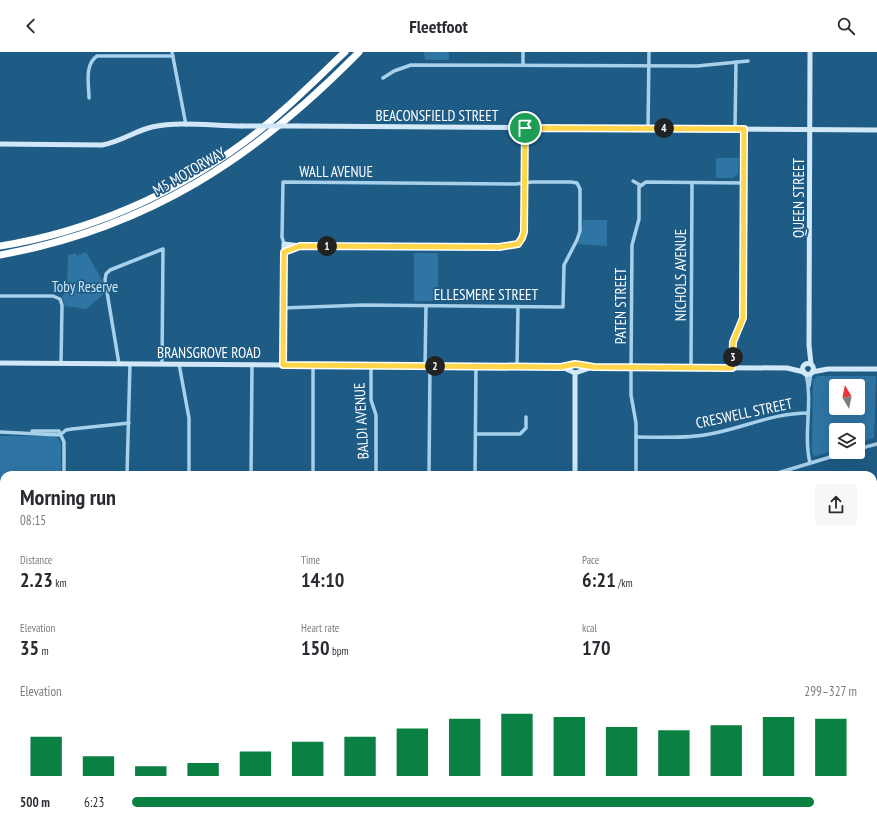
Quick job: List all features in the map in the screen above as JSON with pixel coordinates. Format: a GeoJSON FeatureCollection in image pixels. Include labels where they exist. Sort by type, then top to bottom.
{"type":"FeatureCollection","features":[{"type":"Feature","properties":{"kind":"highway","name":"M5 MOTORWAY"},"geometry":{"type":"LineString","coordinates":[[0,246],[55,235],[86,225],[137,205],[183,182],[213,164],[268,124],[345,52]]}},
{"type":"Feature","properties":{"kind":"highway","name":"M5 MOTORWAY"},"geometry":{"type":"LineString","coordinates":[[0,255],[56,243],[92,232],[141,212],[183,192],[212,175],[263,139],[302,106],[359,52]]}},
{"type":"Feature","properties":{"kind":"main road","name":"QUEEN STREET"},"geometry":{"type":"LineString","coordinates":[[808,365],[810,52]]}},
{"type":"Feature","properties":{"kind":"main road","name":"BEACONSFIELD STREET"},"geometry":{"type":"LineString","coordinates":[[0,144],[102,145],[152,127],[186,125],[877,130]]}},
{"type":"Feature","properties":{"kind":"main road"},"geometry":{"type":"LineString","coordinates":[[284,244],[300,246],[514,246],[520,243],[523,235],[525,128]]}},
{"type":"Feature","properties":{"kind":"main road","name":"WALL AVENUE"},"geometry":{"type":"LineString","coordinates":[[283,365],[284,244]]}},
{"type":"Feature","properties":{"kind":"main road"},"geometry":{"type":"LineString","coordinates":[[284,252],[300,246]]}},
{"type":"Feature","properties":{"kind":"main road","name":"BRANSGROVE ROAD"},"geometry":{"type":"LineString","coordinates":[[0,363],[561,367],[576,365],[594,367],[732,368],[787,368],[808,365],[828,369],[877,369]]}},
{"type":"Feature","properties":{"kind":"main road"},"geometry":{"type":"LineString","coordinates":[[575,471],[575,372],[580,369],[576,365]]}},
{"type":"Feature","properties":{"kind":"main road"},"geometry":{"type":"LineString","coordinates":[[808,365],[808,373]]}},
{"type":"Feature","properties":{"kind":"main road"},"geometry":{"type":"LineString","coordinates":[[808,365],[808,373]]}},
{"type":"Feature","properties":{"kind":"main road","name":"BRANSGROVE ROAD"},"geometry":{"type":"LineString","coordinates":[[561,367],[575,372],[594,367]]}},
{"type":"Feature","properties":{"kind":"main road","name":"BRANSGROVE ROAD"},"geometry":{"type":"LineString","coordinates":[[787,368],[808,373],[828,369]]}},
{"type":"Feature","properties":{"kind":"street"},"geometry":{"type":"LineString","coordinates":[[523,52],[523,65]]}},
{"type":"Feature","properties":{"kind":"street"},"geometry":{"type":"LineString","coordinates":[[648,128],[649,52]]}},
{"type":"Feature","properties":{"kind":"street"},"geometry":{"type":"LineString","coordinates":[[89,98],[88,70],[89,64],[96,56],[173,54],[186,125]]}},
{"type":"Feature","properties":{"kind":"street"},"geometry":{"type":"LineString","coordinates":[[383,78],[394,71],[412,65],[700,66],[748,61]]}},
{"type":"Feature","properties":{"kind":"street"},"geometry":{"type":"LineString","coordinates":[[735,129],[736,62]]}},
{"type":"Feature","properties":{"kind":"street"},"geometry":{"type":"LineString","coordinates":[[732,368],[733,342],[743,318],[744,129]]}},
{"type":"Feature","properties":{"kind":"street"},"geometry":{"type":"LineString","coordinates":[[524,183],[571,182],[578,184],[582,180]]}},
{"type":"Feature","properties":{"kind":"street"},"geometry":{"type":"LineString","coordinates":[[633,181],[640,185],[646,182],[744,183]]}},
{"type":"Feature","properties":{"kind":"street","name":"WALL AVENUE"},"geometry":{"type":"LineString","coordinates":[[284,244],[282,237],[283,182],[524,183]]}},
{"type":"Feature","properties":{"kind":"street","name":"NICHOLS AVENUE"},"geometry":{"type":"LineString","coordinates":[[691,367],[692,182]]}},
{"type":"Feature","properties":{"kind":"street","name":"ELLESMERE STREET"},"geometry":{"type":"LineString","coordinates":[[283,308],[318,308],[359,305],[518,307],[563,306],[564,265],[580,231],[580,192],[578,184]]}},
{"type":"Feature","properties":{"kind":"street","name":"PATEN STREET"},"geometry":{"type":"LineString","coordinates":[[636,471],[636,419],[631,391],[632,245],[639,219],[640,185]]}},
{"type":"Feature","properties":{"kind":"street"},"geometry":{"type":"LineString","coordinates":[[118,364],[105,280],[106,274],[110,270],[163,249],[162,364]]}},
{"type":"Feature","properties":{"kind":"street"},"geometry":{"type":"LineString","coordinates":[[0,296],[54,296],[60,299],[62,305],[61,363]]}},
{"type":"Feature","properties":{"kind":"street"},"geometry":{"type":"LineString","coordinates":[[426,306],[429,471]]}},
{"type":"Feature","properties":{"kind":"street"},"geometry":{"type":"LineString","coordinates":[[518,307],[518,366]]}},
{"type":"Feature","properties":{"kind":"street"},"geometry":{"type":"LineString","coordinates":[[127,471],[130,364]]}},
{"type":"Feature","properties":{"kind":"street"},"geometry":{"type":"LineString","coordinates":[[179,364],[189,418],[189,471]]}},
{"type":"Feature","properties":{"kind":"street"},"geometry":{"type":"LineString","coordinates":[[251,471],[252,365]]}},
{"type":"Feature","properties":{"kind":"street"},"geometry":{"type":"LineString","coordinates":[[313,471],[314,365]]}},
{"type":"Feature","properties":{"kind":"street","name":"BALDI AVENUE"},"geometry":{"type":"LineString","coordinates":[[371,366],[371,400],[376,415],[376,471]]}},
{"type":"Feature","properties":{"kind":"street"},"geometry":{"type":"LineString","coordinates":[[476,366],[476,471]]}},
{"type":"Feature","properties":{"kind":"street"},"geometry":{"type":"LineString","coordinates":[[808,373],[808,450],[810,463]]}},
{"type":"Feature","properties":{"kind":"street","name":"CRESWELL STREET"},"geometry":{"type":"LineString","coordinates":[[636,437],[697,436],[716,433],[780,414],[808,413]]}},
{"type":"Feature","properties":{"kind":"street"},"geometry":{"type":"LineString","coordinates":[[476,434],[520,434],[526,428],[526,417]]}},
{"type":"Feature","properties":{"kind":"street"},"geometry":{"type":"LineString","coordinates":[[0,432],[27,432],[60,435],[66,430],[129,423]]}},
{"type":"Feature","properties":{"kind":"street"},"geometry":{"type":"LineString","coordinates":[[60,435],[64,442],[64,471]]}},
{"type":"Feature","properties":{"kind":"street"},"geometry":{"type":"LineString","coordinates":[[865,447],[877,444]]}},
{"type":"Feature","properties":{"kind":"street"},"geometry":{"type":"LineString","coordinates":[[785,471],[829,457]]}},
{"type":"Feature","properties":{"kind":"green space"},"geometry":{"type":"Polygon","coordinates":[[[424,52],[449,52],[449,60],[425,60],[424,52]]]}},
{"type":"Feature","properties":{"kind":"green space"},"geometry":{"type":"Polygon","coordinates":[[[716,158],[739,158],[738,174],[733,178],[716,178],[716,158]]]}},
{"type":"Feature","properties":{"kind":"green space"},"geometry":{"type":"Polygon","coordinates":[[[583,220],[607,220],[607,246],[578,244],[583,220]]]}},
{"type":"Feature","properties":{"kind":"green space","name":"Toby Reserve"},"geometry":{"type":"Polygon","coordinates":[[[86,252],[102,280],[105,293],[86,309],[65,306],[62,296],[67,291],[68,255],[76,253],[77,256],[86,252]]]}},
{"type":"Feature","properties":{"kind":"green space"},"geometry":{"type":"Polygon","coordinates":[[[414,253],[438,253],[438,301],[414,301],[414,253]]]}},
{"type":"Feature","properties":{"kind":"green space"},"geometry":{"type":"Polygon","coordinates":[[[818,376],[876,376],[874,438],[865,441],[865,423],[829,423],[829,452],[815,456],[812,454],[813,380],[818,376]]]}},
{"type":"Feature","properties":{"kind":"green space"},"geometry":{"type":"Polygon","coordinates":[[[0,436],[51,436],[58,438],[61,443],[61,471],[0,471],[0,436]]]}},
{"type":"Feature","properties":{"kind":"route"},"geometry":{"type":"LineString","coordinates":[[525,128],[744,129],[743,318],[742,324],[733,342],[732,368],[594,367],[575,364],[561,367],[283,365],[284,252],[300,246],[515,246],[521,242],[524,232],[525,128]]}}]}
